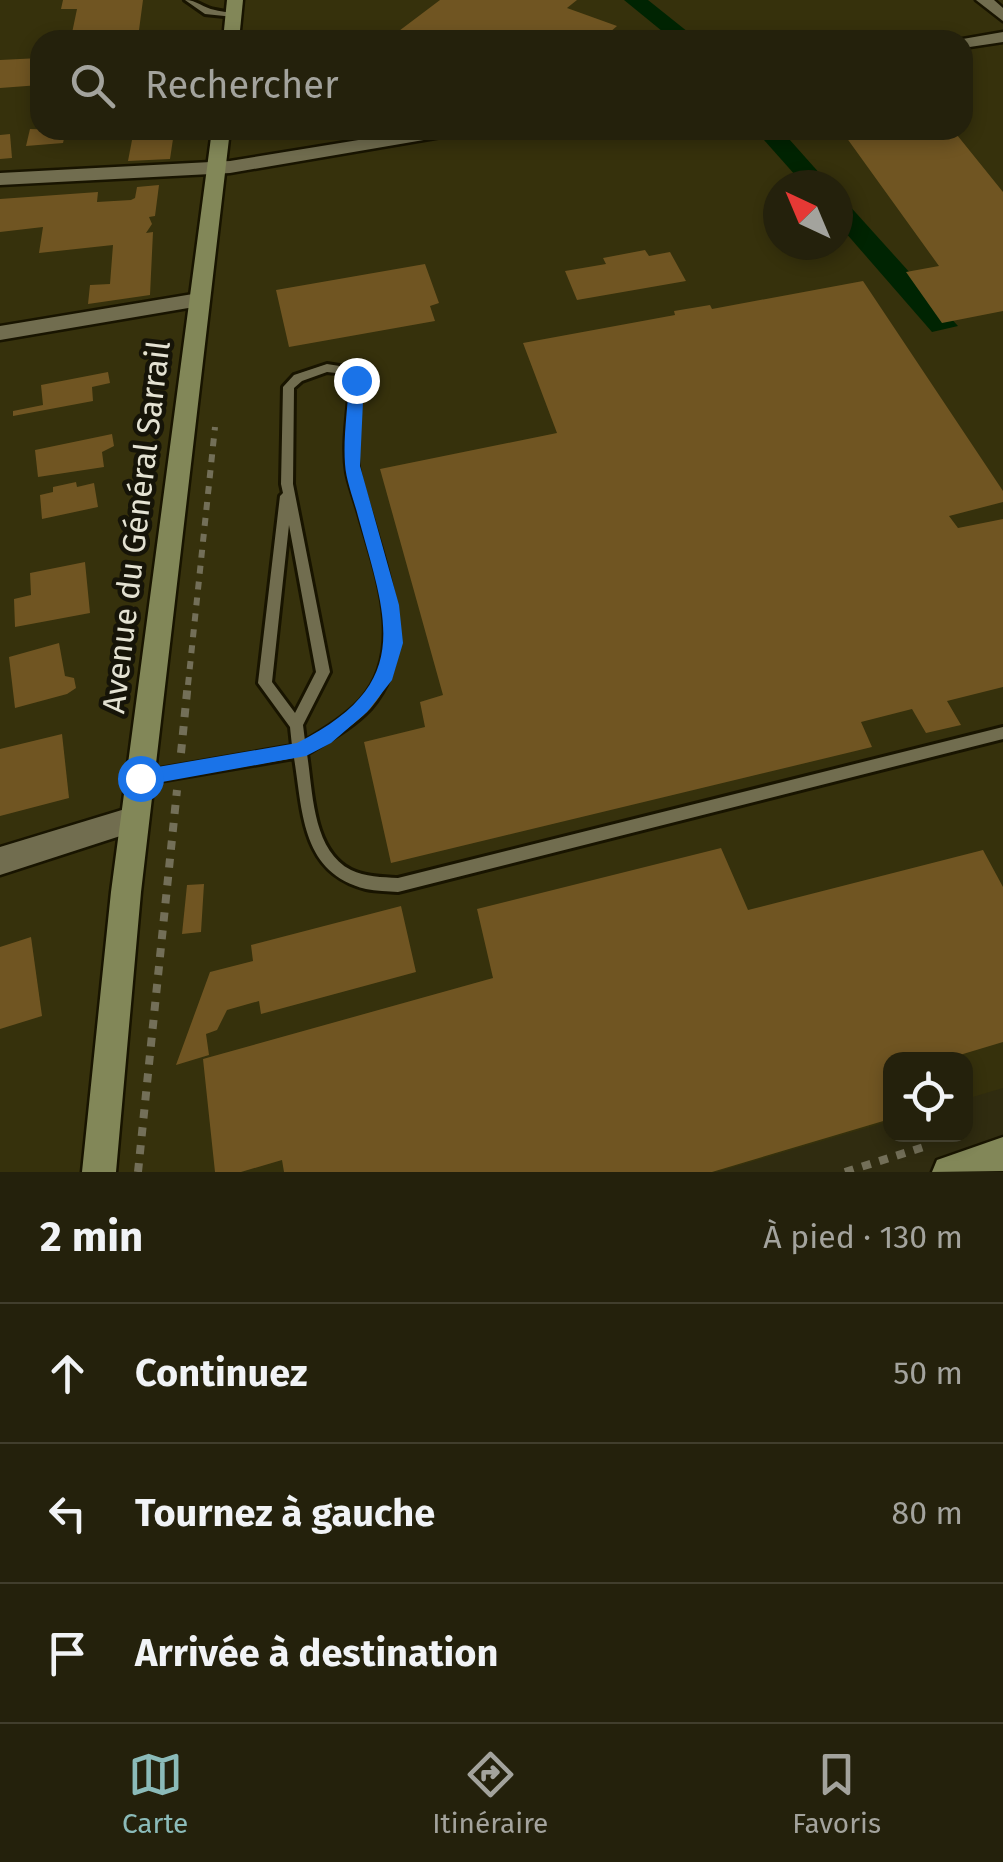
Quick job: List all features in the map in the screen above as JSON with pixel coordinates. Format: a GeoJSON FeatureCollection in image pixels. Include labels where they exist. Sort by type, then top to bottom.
{"type":"FeatureCollection","features":[{"type":"Feature","properties":{"kind":"main road","name":"Avenue du Général Sarrail"},"geometry":{"type":"LineString","coordinates":[[99,1172],[135,819],[219,140]]}},
{"type":"Feature","properties":{"kind":"main road"},"geometry":{"type":"LineString","coordinates":[[947,1156],[1003,1154]]}},
{"type":"Feature","properties":{"kind":"street"},"geometry":{"type":"LineString","coordinates":[[984,0],[1003,16]]}},
{"type":"Feature","properties":{"kind":"street"},"geometry":{"type":"LineString","coordinates":[[973,41],[1003,36]]}},
{"type":"Feature","properties":{"kind":"street"},"geometry":{"type":"LineString","coordinates":[[0,179],[215,168],[390,140]]}},
{"type":"Feature","properties":{"kind":"street"},"geometry":{"type":"LineString","coordinates":[[0,332],[199,300]]}},
{"type":"Feature","properties":{"kind":"street"},"geometry":{"type":"LineString","coordinates":[[0,860],[135,819]]}},
{"type":"Feature","properties":{"kind":"lane"},"geometry":{"type":"LineString","coordinates":[[189,0],[208,12],[234,7]]}},
{"type":"Feature","properties":{"kind":"lane"},"geometry":{"type":"LineString","coordinates":[[140,778],[300,751],[325,738],[361,706],[386,675],[394,643],[391,605],[352,466],[356,380],[348,371],[327,368],[298,378],[288,388],[287,484],[265,683],[296,726],[300,751],[322,856],[339,874],[364,885],[398,885],[1003,733]]}},
{"type":"Feature","properties":{"kind":"lane"},"geometry":{"type":"LineString","coordinates":[[287,484],[323,672],[296,726]]}},
{"type":"Feature","properties":{"kind":"path"},"geometry":{"type":"LineString","coordinates":[[179,768],[216,412]]}},
{"type":"Feature","properties":{"kind":"path"},"geometry":{"type":"LineString","coordinates":[[138,1172],[177,788]]}},
{"type":"Feature","properties":{"kind":"path"},"geometry":{"type":"LineString","coordinates":[[846,1172],[947,1156]]}},
{"type":"Feature","properties":{"kind":"shaded area"},"geometry":{"type":"Polygon","coordinates":[[[0,0],[1003,0],[1003,1088],[973,1097],[973,1052],[883,1052],[883,1123],[717,1172],[0,1172],[0,0]]]}},
{"type":"Feature","properties":{"kind":"shaded area"},"geometry":{"type":"Polygon","coordinates":[[[624,0],[648,0],[686,30],[661,30],[624,0]]]}},
{"type":"Feature","properties":{"kind":"shaded area"},"geometry":{"type":"Polygon","coordinates":[[[764,140],[790,140],[817,170],[791,170],[764,140]]]}},
{"type":"Feature","properties":{"kind":"shaded area"},"geometry":{"type":"Polygon","coordinates":[[[853,210],[958,326],[932,332],[853,241],[853,210]]]}},
{"type":"Feature","properties":{"kind":"building"},"geometry":{"type":"Polygon","coordinates":[[[63,0],[143,0],[139,30],[73,30],[77,9],[61,9],[63,0]]]}},
{"type":"Feature","properties":{"kind":"building"},"geometry":{"type":"Polygon","coordinates":[[[440,0],[577,0],[567,8],[617,26],[612,30],[400,30],[440,0]]]}},
{"type":"Feature","properties":{"kind":"building"},"geometry":{"type":"Polygon","coordinates":[[[30,58],[30,86],[0,88],[0,60],[30,58]]]}},
{"type":"Feature","properties":{"kind":"building"},"geometry":{"type":"Polygon","coordinates":[[[30,129],[30,140],[64,140],[63,143],[26,146],[30,129]]]}},
{"type":"Feature","properties":{"kind":"building"},"geometry":{"type":"Polygon","coordinates":[[[10,134],[12,158],[0,159],[0,135],[10,134]]]}},
{"type":"Feature","properties":{"kind":"building"},"geometry":{"type":"Polygon","coordinates":[[[132,140],[173,140],[170,159],[128,161],[132,140]]]}},
{"type":"Feature","properties":{"kind":"building"},"geometry":{"type":"Polygon","coordinates":[[[848,140],[961,140],[1003,192],[1003,311],[942,323],[906,272],[939,266],[848,140]]]}},
{"type":"Feature","properties":{"kind":"building"},"geometry":{"type":"Polygon","coordinates":[[[159,185],[155,216],[149,217],[152,224],[146,233],[153,232],[150,295],[88,304],[90,285],[110,284],[113,245],[39,253],[43,227],[0,232],[0,199],[98,192],[97,202],[131,200],[137,187],[159,185]]]}},
{"type":"Feature","properties":{"kind":"building"},"geometry":{"type":"Polygon","coordinates":[[[645,250],[649,256],[670,252],[686,281],[577,300],[565,271],[606,264],[603,258],[645,250]]]}},
{"type":"Feature","properties":{"kind":"building"},"geometry":{"type":"Polygon","coordinates":[[[425,264],[439,303],[430,306],[435,321],[289,347],[276,290],[425,264]]]}},
{"type":"Feature","properties":{"kind":"building"},"geometry":{"type":"Polygon","coordinates":[[[863,281],[1003,491],[1003,502],[949,516],[958,528],[1003,519],[1003,687],[947,701],[961,725],[926,733],[912,709],[861,722],[872,747],[391,863],[364,742],[425,727],[420,702],[443,695],[380,469],[557,433],[523,343],[675,315],[674,311],[710,305],[712,309],[863,281]]]}},
{"type":"Feature","properties":{"kind":"building"},"geometry":{"type":"Polygon","coordinates":[[[108,372],[110,383],[92,387],[93,401],[13,416],[13,411],[43,405],[41,385],[108,372]]]}},
{"type":"Feature","properties":{"kind":"building"},"geometry":{"type":"Polygon","coordinates":[[[112,434],[114,446],[102,452],[104,467],[38,477],[35,450],[112,434]]]}},
{"type":"Feature","properties":{"kind":"building"},"geometry":{"type":"Polygon","coordinates":[[[76,482],[77,487],[94,483],[98,507],[42,519],[40,495],[53,492],[53,487],[76,482]]]}},
{"type":"Feature","properties":{"kind":"building"},"geometry":{"type":"Polygon","coordinates":[[[85,562],[90,613],[15,627],[14,599],[31,595],[30,573],[85,562]]]}},
{"type":"Feature","properties":{"kind":"building"},"geometry":{"type":"Polygon","coordinates":[[[59,643],[65,676],[74,678],[76,688],[15,708],[9,657],[59,643]]]}},
{"type":"Feature","properties":{"kind":"building"},"geometry":{"type":"Polygon","coordinates":[[[62,734],[69,798],[0,816],[0,749],[62,734]]]}},
{"type":"Feature","properties":{"kind":"building"},"geometry":{"type":"Polygon","coordinates":[[[721,848],[748,910],[983,850],[1003,887],[1003,1042],[970,1052],[883,1052],[883,1121],[712,1172],[284,1172],[282,1160],[241,1172],[215,1172],[203,1059],[493,978],[477,909],[721,848]]]}},
{"type":"Feature","properties":{"kind":"building"},"geometry":{"type":"Polygon","coordinates":[[[204,884],[201,932],[182,934],[187,885],[204,884]]]}},
{"type":"Feature","properties":{"kind":"building"},"geometry":{"type":"Polygon","coordinates":[[[401,906],[416,972],[261,1014],[259,1001],[227,1010],[217,1030],[206,1034],[209,1055],[176,1065],[210,972],[253,961],[251,945],[401,906]]]}},
{"type":"Feature","properties":{"kind":"building"},"geometry":{"type":"Polygon","coordinates":[[[31,937],[42,1016],[0,1029],[0,947],[31,937]]]}},
{"type":"Feature","properties":{"kind":"route"},"geometry":{"type":"LineString","coordinates":[[140,778],[300,751],[325,738],[361,706],[386,675],[394,643],[391,605],[352,466],[356,380]]}}]}
